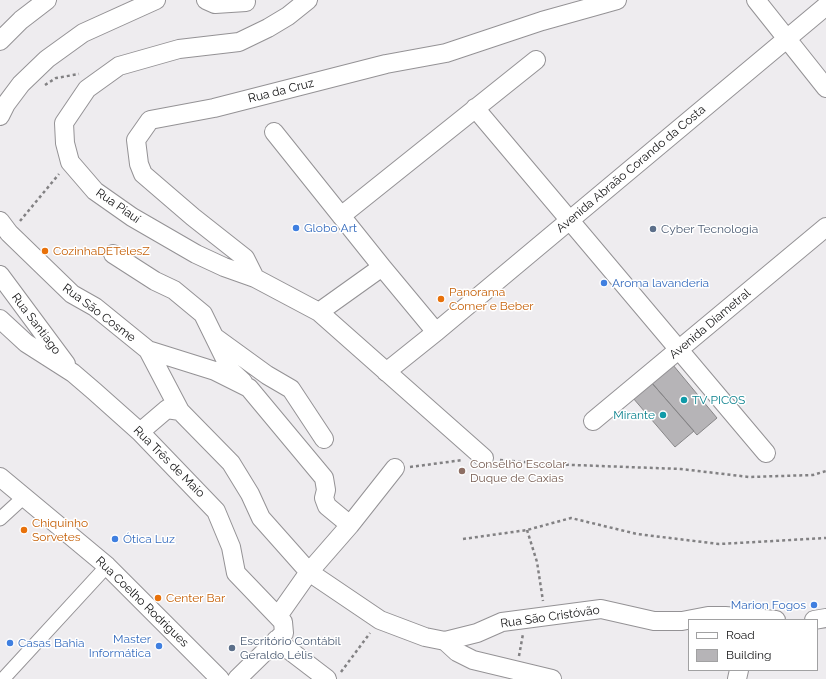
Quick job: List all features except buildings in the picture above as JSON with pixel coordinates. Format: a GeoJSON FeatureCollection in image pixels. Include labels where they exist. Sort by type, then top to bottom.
{"type":"FeatureCollection","features":[{"type":"Feature","properties":{"kind":"street"},"geometry":{"type":"LineString","coordinates":[[0,41],[21,20],[46,0]]}},
{"type":"Feature","properties":{"kind":"street"},"geometry":{"type":"LineString","coordinates":[[0,116],[6,104],[21,84],[47,59],[83,34],[156,0]]}},
{"type":"Feature","properties":{"kind":"street"},"geometry":{"type":"LineString","coordinates":[[206,0],[215,4],[246,2]]}},
{"type":"Feature","properties":{"kind":"street","name":"Rua Piauí"},"geometry":{"type":"LineString","coordinates":[[308,0],[288,16],[268,28],[239,42],[179,49],[119,66],[87,90],[64,123],[65,144],[70,162],[95,191],[132,217],[196,254],[224,267],[255,278],[318,312],[484,458]]}},
{"type":"Feature","properties":{"kind":"street","name":"Rua da Cruz"},"geometry":{"type":"LineString","coordinates":[[255,278],[245,258],[193,217],[143,174],[139,164],[136,140],[150,120],[214,108],[386,64],[446,53],[542,21],[617,0]]}},
{"type":"Feature","properties":{"kind":"street"},"geometry":{"type":"LineString","coordinates":[[756,0],[826,88]]}},
{"type":"Feature","properties":{"kind":"street","name":"Avenida Abraão Corando da Costa"},"geometry":{"type":"LineString","coordinates":[[386,372],[570,221],[826,6]]}},
{"type":"Feature","properties":{"kind":"street"},"geometry":{"type":"LineString","coordinates":[[341,216],[536,60]]}},
{"type":"Feature","properties":{"kind":"street"},"geometry":{"type":"LineString","coordinates":[[475,108],[766,453]]}},
{"type":"Feature","properties":{"kind":"street"},"geometry":{"type":"LineString","coordinates":[[274,132],[436,332]]}},
{"type":"Feature","properties":{"kind":"street","name":"Rua São Cosme"},"geometry":{"type":"LineString","coordinates":[[4,227],[72,294],[95,307],[148,350],[180,411],[231,463],[250,494],[261,518],[309,572],[380,620],[425,636],[445,641]]}},
{"type":"Feature","properties":{"kind":"street","name":"Avenida Diametral"},"geometry":{"type":"LineString","coordinates":[[593,421],[826,227]]}},
{"type":"Feature","properties":{"kind":"street"},"geometry":{"type":"LineString","coordinates":[[113,254],[155,281],[174,290],[203,314],[216,337],[231,370],[249,388],[324,478],[326,490],[324,498],[327,506],[350,525]]}},
{"type":"Feature","properties":{"kind":"street"},"geometry":{"type":"LineString","coordinates":[[318,312],[382,267]]}},
{"type":"Feature","properties":{"kind":"street","name":"Rua Santiago"},"geometry":{"type":"LineString","coordinates":[[0,274],[73,373]]}},
{"type":"Feature","properties":{"kind":"street","name":"Rua Três de Maio"},"geometry":{"type":"LineString","coordinates":[[0,319],[26,344],[73,373],[140,432],[213,506],[219,516],[231,547],[236,573],[283,622],[284,633],[276,640]]}},
{"type":"Feature","properties":{"kind":"street"},"geometry":{"type":"LineString","coordinates":[[216,337],[267,375],[291,389],[324,439]]}},
{"type":"Feature","properties":{"kind":"street"},"geometry":{"type":"LineString","coordinates":[[148,350],[215,371],[249,388]]}},
{"type":"Feature","properties":{"kind":"street"},"geometry":{"type":"LineString","coordinates":[[140,432],[167,409],[180,411]]}},
{"type":"Feature","properties":{"kind":"street"},"geometry":{"type":"LineString","coordinates":[[278,616],[309,572],[350,525],[395,468]]}},
{"type":"Feature","properties":{"kind":"street","name":"Rua Coelho Rodrigues"},"geometry":{"type":"LineString","coordinates":[[0,477],[107,566],[218,678]]}},
{"type":"Feature","properties":{"kind":"street"},"geometry":{"type":"LineString","coordinates":[[0,519],[24,497]]}},
{"type":"Feature","properties":{"kind":"street"},"geometry":{"type":"LineString","coordinates":[[4,679],[107,566]]}},
{"type":"Feature","properties":{"kind":"street","name":"Rua São Cristóvão"},"geometry":{"type":"LineString","coordinates":[[445,641],[477,632],[502,622],[600,608],[654,621],[686,623]]}},
{"type":"Feature","properties":{"kind":"street","name":"Rua São Cristóvão"},"geometry":{"type":"LineString","coordinates":[[702,619],[714,616],[760,619]]}},
{"type":"Feature","properties":{"kind":"street"},"geometry":{"type":"LineString","coordinates":[[237,679],[276,640],[334,676]]}},
{"type":"Feature","properties":{"kind":"street"},"geometry":{"type":"LineString","coordinates":[[445,641],[457,652],[473,660],[516,675],[552,679]]}},
{"type":"Feature","properties":{"kind":"path"},"geometry":{"type":"LineString","coordinates":[[43,86],[56,78],[82,73]]}},
{"type":"Feature","properties":{"kind":"path"},"geometry":{"type":"LineString","coordinates":[[4,227],[70,162]]}},
{"type":"Feature","properties":{"kind":"path"},"geometry":{"type":"LineString","coordinates":[[395,468],[484,458],[548,464],[681,470],[749,477],[813,474],[826,471]]}},
{"type":"Feature","properties":{"kind":"path"},"geometry":{"type":"LineString","coordinates":[[463,539],[527,530],[571,518],[637,534],[719,544],[826,538]]}},
{"type":"Feature","properties":{"kind":"path"},"geometry":{"type":"LineString","coordinates":[[527,530],[537,562],[545,615]]}},
{"type":"Feature","properties":{"kind":"path"},"geometry":{"type":"LineString","coordinates":[[516,675],[526,619]]}},
{"type":"Feature","properties":{"kind":"path"},"geometry":{"type":"LineString","coordinates":[[334,676],[380,620]]}},
{"type":"Feature","properties":{"kind":"place","name":"Globo Art"},"geometry":{"type":"Point","coordinates":[296,228]}},
{"type":"Feature","properties":{"kind":"place","name":"Cyber Tecnologia"},"geometry":{"type":"Point","coordinates":[653,229]}},
{"type":"Feature","properties":{"kind":"place","name":"CozinhaDETelesZ"},"geometry":{"type":"Point","coordinates":[45,251]}},
{"type":"Feature","properties":{"kind":"place","name":"Aroma lavanderia"},"geometry":{"type":"Point","coordinates":[604,283]}},
{"type":"Feature","properties":{"kind":"place","name":"Panorama Comer e Beber"},"geometry":{"type":"Point","coordinates":[441,299]}},
{"type":"Feature","properties":{"kind":"place","name":"TV PICOS"},"geometry":{"type":"Point","coordinates":[684,400]}},
{"type":"Feature","properties":{"kind":"place","name":"Mirante"},"geometry":{"type":"Point","coordinates":[663,415]}},
{"type":"Feature","properties":{"kind":"place","name":"Conselho Escolar Duque de Caxias"},"geometry":{"type":"Point","coordinates":[462,471]}},
{"type":"Feature","properties":{"kind":"place","name":"Chiquinho Sorvetes"},"geometry":{"type":"Point","coordinates":[24,530]}},
{"type":"Feature","properties":{"kind":"place","name":"Ótica Luz"},"geometry":{"type":"Point","coordinates":[115,539]}},
{"type":"Feature","properties":{"kind":"place","name":"Center Bar"},"geometry":{"type":"Point","coordinates":[158,598]}},
{"type":"Feature","properties":{"kind":"place","name":"Marion Fogos"},"geometry":{"type":"Point","coordinates":[814,605]}},
{"type":"Feature","properties":{"kind":"place","name":"Casas Bahia"},"geometry":{"type":"Point","coordinates":[10,643]}},
{"type":"Feature","properties":{"kind":"place","name":"Master Informática"},"geometry":{"type":"Point","coordinates":[159,646]}},
{"type":"Feature","properties":{"kind":"place","name":"Escritório Contábil Geraldo Lélis"},"geometry":{"type":"Point","coordinates":[232,648]}}]}
